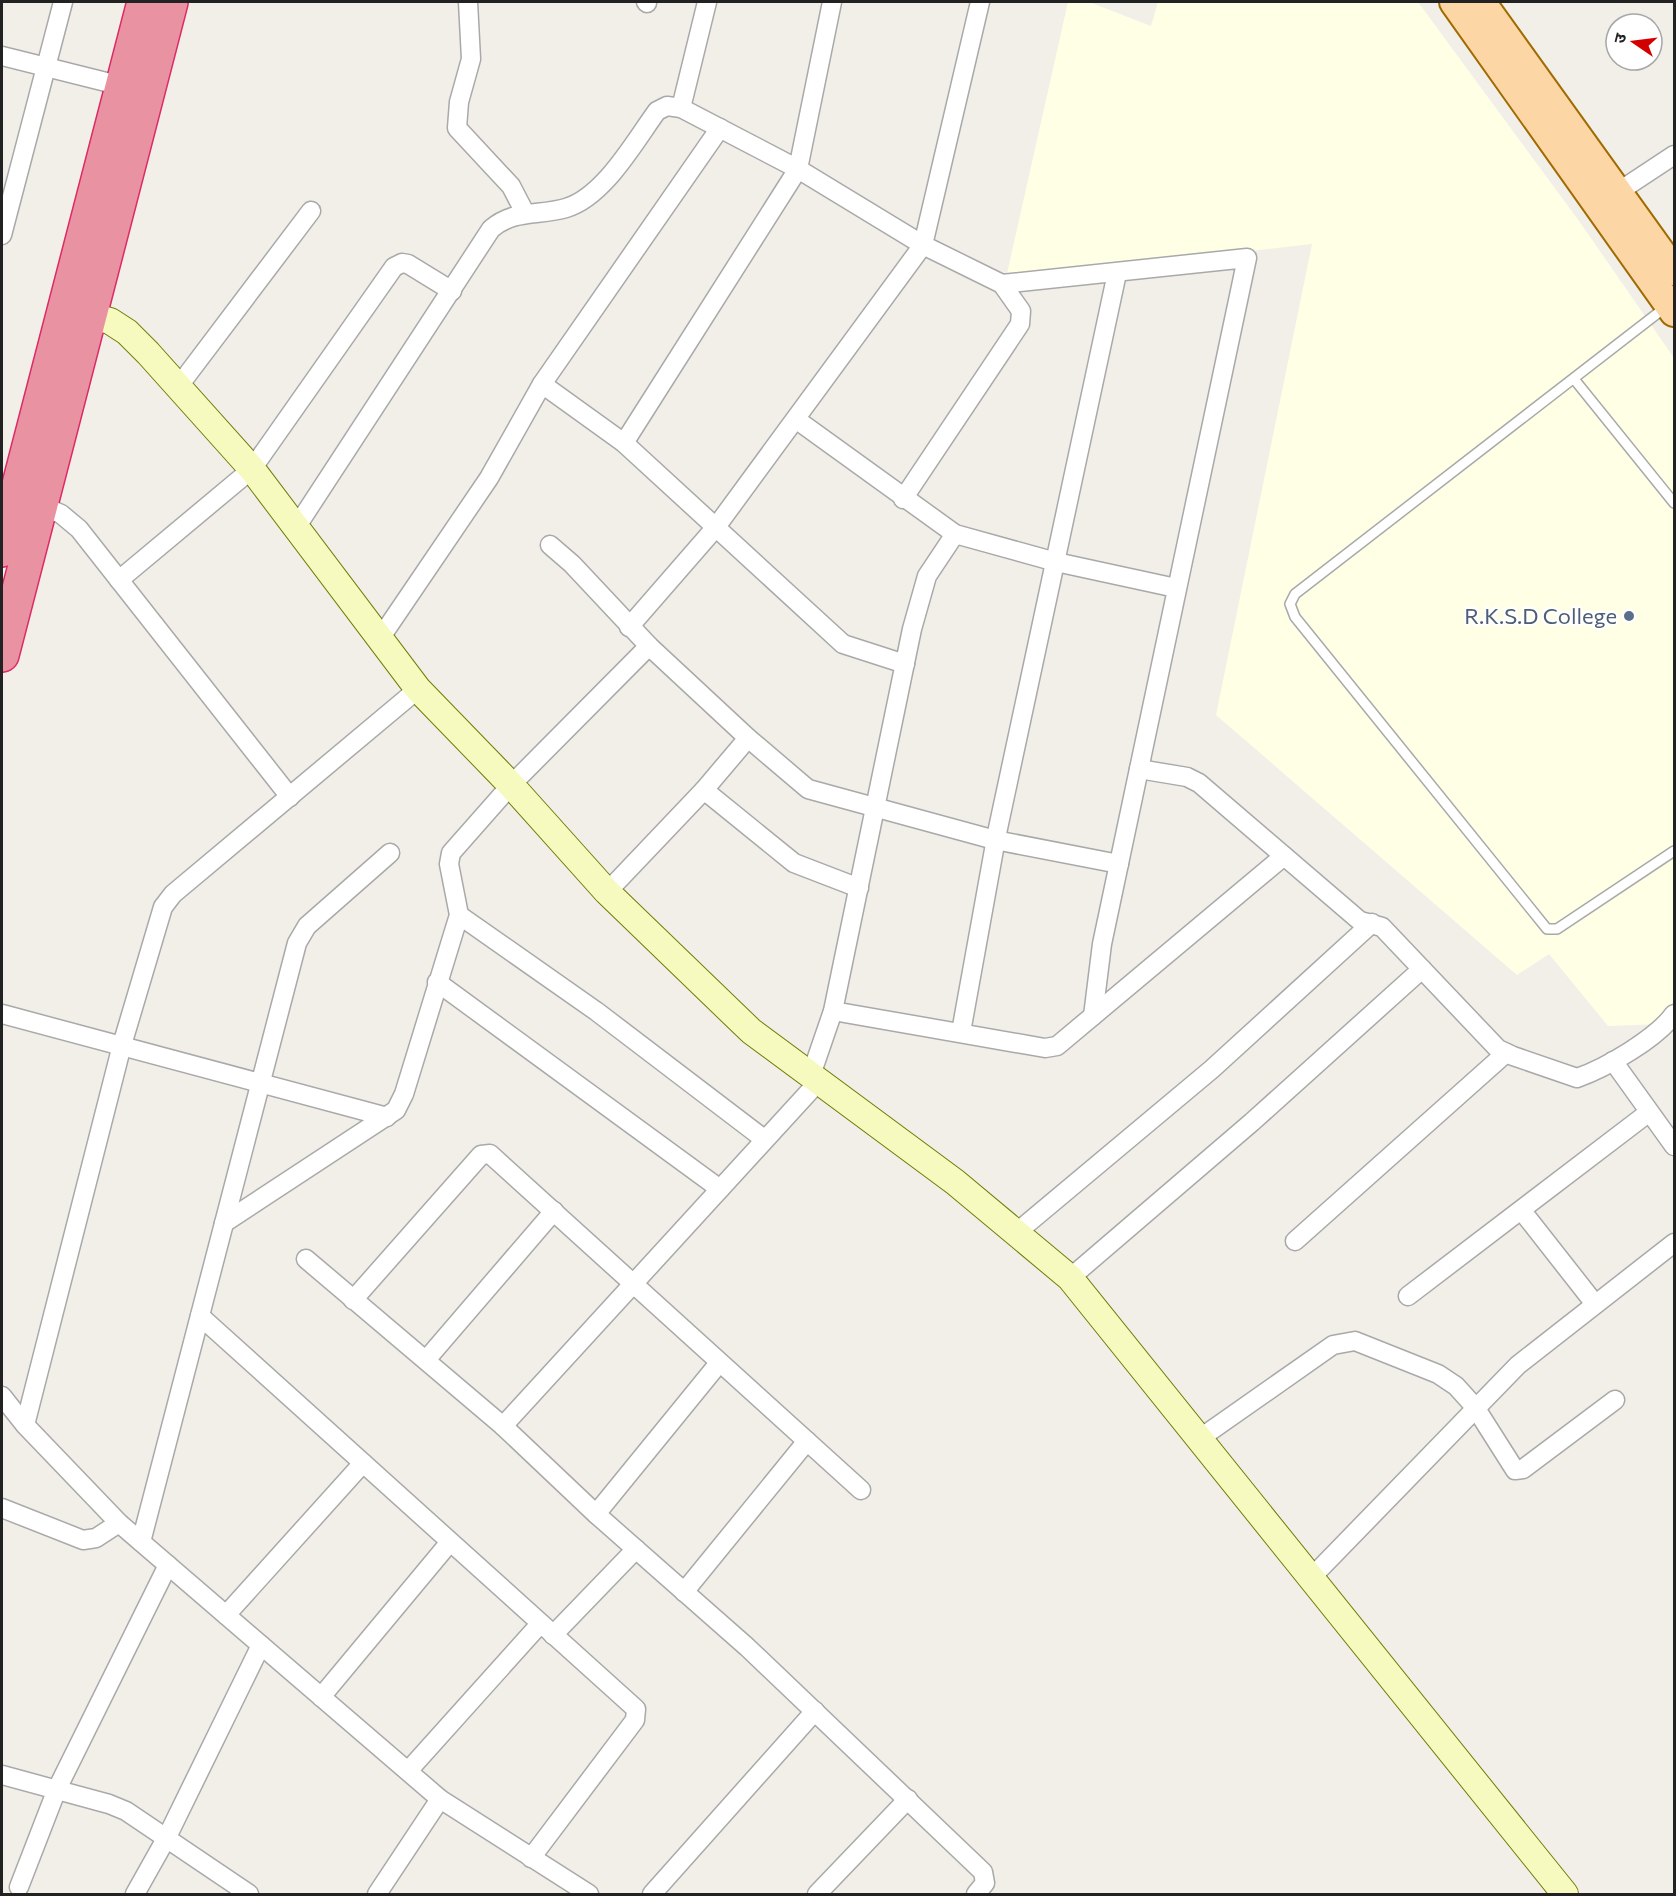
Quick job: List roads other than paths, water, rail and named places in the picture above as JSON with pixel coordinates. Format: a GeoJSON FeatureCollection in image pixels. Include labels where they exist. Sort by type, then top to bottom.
{"type":"FeatureCollection","features":[{"type":"Feature","properties":{"kind":"highway"},"geometry":{"type":"LineString","coordinates":[[2,656],[41,505],[122,86],[144,2]]}},
{"type":"Feature","properties":{"kind":"highway"},"geometry":{"type":"LineString","coordinates":[[2,550],[78,312],[171,2]]}},
{"type":"Feature","properties":{"kind":"main road"},"geometry":{"type":"LineString","coordinates":[[1454,2],[1672,308]]}},
{"type":"Feature","properties":{"kind":"main road"},"geometry":{"type":"LineString","coordinates":[[1481,2],[1674,271]]}},
{"type":"Feature","properties":{"kind":"street"},"geometry":{"type":"LineString","coordinates":[[2,235],[5,209],[63,2]]}},
{"type":"Feature","properties":{"kind":"street"},"geometry":{"type":"LineString","coordinates":[[468,2],[471,58],[459,102],[457,128],[511,186],[525,213]]}},
{"type":"Feature","properties":{"kind":"street"},"geometry":{"type":"LineString","coordinates":[[681,108],[707,2]]}},
{"type":"Feature","properties":{"kind":"street"},"geometry":{"type":"LineString","coordinates":[[624,443],[798,169],[832,2]]}},
{"type":"Feature","properties":{"kind":"street"},"geometry":{"type":"LineString","coordinates":[[629,627],[716,526],[797,420],[923,245],[980,2]]}},
{"type":"Feature","properties":{"kind":"street"},"geometry":{"type":"LineString","coordinates":[[2,56],[122,86]]}},
{"type":"Feature","properties":{"kind":"street"},"geometry":{"type":"LineString","coordinates":[[297,526],[491,229],[505,218],[567,208],[596,190],[616,168],[657,111],[667,106],[681,108],[798,169],[923,245],[1002,284],[1021,311],[1020,324],[903,499]]}},
{"type":"Feature","properties":{"kind":"street"},"geometry":{"type":"LineString","coordinates":[[381,637],[489,478],[542,384],[720,128]]}},
{"type":"Feature","properties":{"kind":"street"},"geometry":{"type":"LineString","coordinates":[[1618,192],[1674,155]]}},
{"type":"Feature","properties":{"kind":"street"},"geometry":{"type":"LineString","coordinates":[[178,387],[311,211]]}},
{"type":"Feature","properties":{"kind":"street"},"geometry":{"type":"LineString","coordinates":[[1002,284],[1247,258],[1102,944],[1093,1016]]}},
{"type":"Feature","properties":{"kind":"street"},"geometry":{"type":"LineString","coordinates":[[119,580],[252,468],[394,267],[402,262],[408,264],[452,291]]}},
{"type":"Feature","properties":{"kind":"street"},"geometry":{"type":"LineString","coordinates":[[961,1032],[995,840],[1116,273]]}},
{"type":"Feature","properties":{"kind":"street"},"geometry":{"type":"LineString","coordinates":[[78,312],[110,321],[127,332],[252,468],[418,689],[511,785],[607,892],[751,1031],[955,1182],[1070,1278],[1565,1894]]}},
{"type":"Feature","properties":{"kind":"street"},"geometry":{"type":"LineString","coordinates":[[542,384],[624,443],[843,644],[905,664]]}},
{"type":"Feature","properties":{"kind":"street"},"geometry":{"type":"LineString","coordinates":[[797,420],[903,499],[955,534],[1056,562],[1176,588]]}},
{"type":"Feature","properties":{"kind":"street"},"geometry":{"type":"LineString","coordinates":[[41,505],[61,514],[79,529],[290,797]]}},
{"type":"Feature","properties":{"kind":"street"},"geometry":{"type":"LineString","coordinates":[[503,1426],[720,1189],[815,1078],[833,1011],[905,664],[927,576],[955,534]]}},
{"type":"Feature","properties":{"kind":"street"},"geometry":{"type":"LineString","coordinates":[[550,545],[572,564],[649,646],[748,738],[808,789],[995,840],[1119,864]]}},
{"type":"Feature","properties":{"kind":"street"},"geometry":{"type":"LineString","coordinates":[[224,1223],[396,1110],[404,1094],[459,915],[448,858],[454,848],[511,785],[649,646]]}},
{"type":"Feature","properties":{"kind":"street"},"geometry":{"type":"LineString","coordinates":[[25,1425],[122,1045],[163,907],[173,894],[418,689]]}},
{"type":"Feature","properties":{"kind":"street"},"geometry":{"type":"LineString","coordinates":[[607,892],[704,790],[748,738]]}},
{"type":"Feature","properties":{"kind":"street"},"geometry":{"type":"LineString","coordinates":[[1139,769],[1193,779],[1360,921],[1382,927],[1498,1048],[1506,1053],[1574,1078],[1613,1061],[1669,1021],[1674,1014]]}},
{"type":"Feature","properties":{"kind":"street"},"geometry":{"type":"LineString","coordinates":[[704,790],[794,863],[859,888]]}},
{"type":"Feature","properties":{"kind":"street"},"geometry":{"type":"LineString","coordinates":[[141,1542],[301,933],[390,853]]}},
{"type":"Feature","properties":{"kind":"street"},"geometry":{"type":"LineString","coordinates":[[833,1011],[1045,1048],[1057,1046],[1284,856]]}},
{"type":"Feature","properties":{"kind":"street"},"geometry":{"type":"LineString","coordinates":[[459,915],[596,1011],[764,1139]]}},
{"type":"Feature","properties":{"kind":"street"},"geometry":{"type":"LineString","coordinates":[[1016,1233],[1212,1069],[1372,923]]}},
{"type":"Feature","properties":{"kind":"street"},"geometry":{"type":"LineString","coordinates":[[1070,1278],[1252,1122],[1422,969]]}},
{"type":"Feature","properties":{"kind":"street"},"geometry":{"type":"LineString","coordinates":[[437,982],[720,1189]]}},
{"type":"Feature","properties":{"kind":"street"},"geometry":{"type":"LineString","coordinates":[[2,1014],[122,1045],[260,1085],[387,1117]]}},
{"type":"Feature","properties":{"kind":"street"},"geometry":{"type":"LineString","coordinates":[[1295,1241],[1506,1053]]}},
{"type":"Feature","properties":{"kind":"street"},"geometry":{"type":"LineString","coordinates":[[1613,1061],[1648,1113],[1674,1146]]}},
{"type":"Feature","properties":{"kind":"street"},"geometry":{"type":"LineString","coordinates":[[1408,1296],[1648,1113]]}},
{"type":"Feature","properties":{"kind":"street"},"geometry":{"type":"LineString","coordinates":[[353,1300],[481,1155],[494,1155],[719,1363],[861,1490]]}},
{"type":"Feature","properties":{"kind":"street"},"geometry":{"type":"LineString","coordinates":[[426,1360],[554,1211]]}},
{"type":"Feature","properties":{"kind":"street"},"geometry":{"type":"LineString","coordinates":[[1522,1211],[1596,1304]]}},
{"type":"Feature","properties":{"kind":"street"},"geometry":{"type":"LineString","coordinates":[[1311,1578],[1518,1365],[1674,1243]]}},
{"type":"Feature","properties":{"kind":"street"},"geometry":{"type":"LineString","coordinates":[[306,1259],[503,1426],[908,1799],[983,1872],[985,1883],[976,1894]]}},
{"type":"Feature","properties":{"kind":"street"},"geometry":{"type":"LineString","coordinates":[[200,1316],[636,1709],[637,1716],[531,1858]]}},
{"type":"Feature","properties":{"kind":"street"},"geometry":{"type":"LineString","coordinates":[[1199,1438],[1334,1345],[1347,1341],[1355,1341],[1449,1380],[1475,1407],[1512,1467],[1519,1470],[1615,1400]]}},
{"type":"Feature","properties":{"kind":"street"},"geometry":{"type":"LineString","coordinates":[[596,1514],[719,1363]]}},
{"type":"Feature","properties":{"kind":"street"},"geometry":{"type":"LineString","coordinates":[[2,1396],[25,1425],[119,1523],[440,1799],[589,1894]]}},
{"type":"Feature","properties":{"kind":"street"},"geometry":{"type":"LineString","coordinates":[[684,1592],[807,1441]]}},
{"type":"Feature","properties":{"kind":"street"},"geometry":{"type":"LineString","coordinates":[[226,1616],[363,1463]]}},
{"type":"Feature","properties":{"kind":"street"},"geometry":{"type":"LineString","coordinates":[[2,1508],[83,1540],[96,1538],[119,1523]]}},
{"type":"Feature","properties":{"kind":"street"},"geometry":{"type":"LineString","coordinates":[[321,1697],[450,1542]]}},
{"type":"Feature","properties":{"kind":"street"},"geometry":{"type":"LineString","coordinates":[[408,1771],[547,1630],[636,1549]]}},
{"type":"Feature","properties":{"kind":"street"},"geometry":{"type":"LineString","coordinates":[[19,1887],[57,1789],[168,1565]]}},
{"type":"Feature","properties":{"kind":"street"},"geometry":{"type":"LineString","coordinates":[[135,1894],[167,1837],[261,1646]]}},
{"type":"Feature","properties":{"kind":"street"},"geometry":{"type":"LineString","coordinates":[[652,1894],[815,1711]]}},
{"type":"Feature","properties":{"kind":"street"},"geometry":{"type":"LineString","coordinates":[[2,1775],[57,1789],[126,1811],[249,1894]]}},
{"type":"Feature","properties":{"kind":"street"},"geometry":{"type":"LineString","coordinates":[[383,1893],[440,1799]]}},
{"type":"Feature","properties":{"kind":"street"},"geometry":{"type":"LineString","coordinates":[[817,1894],[908,1799]]}},
{"type":"Feature","properties":{"kind":"lane"},"geometry":{"type":"LineString","coordinates":[[1672,308],[1574,379],[1295,594],[1290,604],[1291,610],[1547,929],[1557,929],[1674,851]]}},
{"type":"Feature","properties":{"kind":"lane"},"geometry":{"type":"LineString","coordinates":[[1574,379],[1674,503]]}},
{"type":"Feature","properties":{"kind":"place","name":"R.K.S.D College"},"geometry":{"type":"Point","coordinates":[1629,616]}}]}
